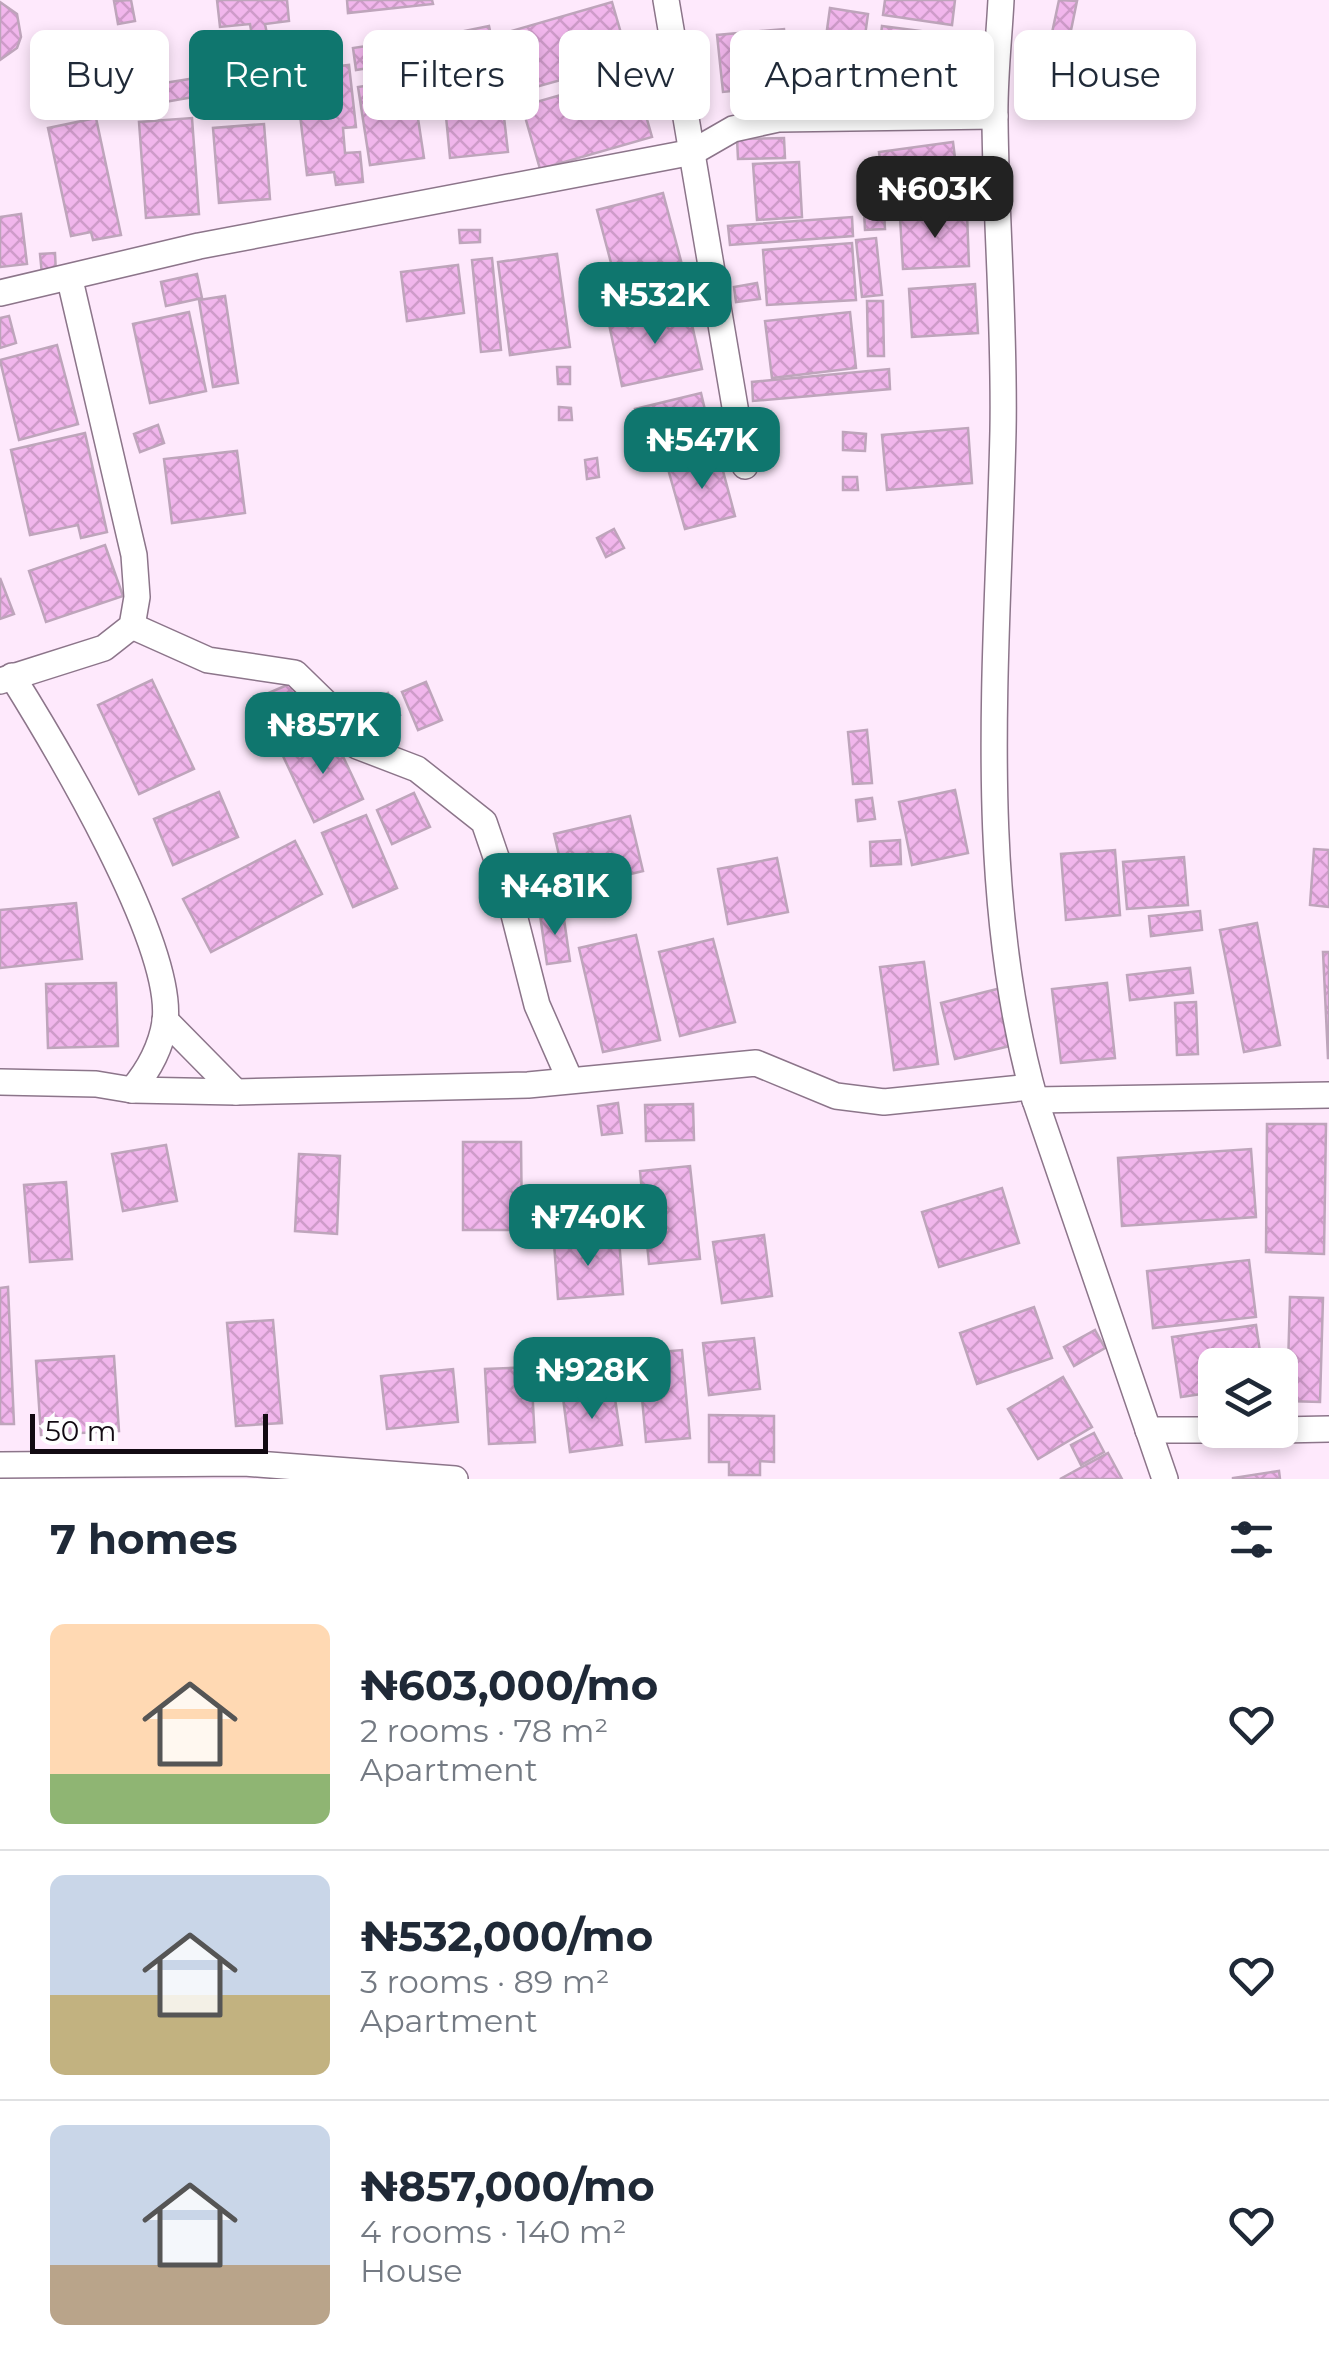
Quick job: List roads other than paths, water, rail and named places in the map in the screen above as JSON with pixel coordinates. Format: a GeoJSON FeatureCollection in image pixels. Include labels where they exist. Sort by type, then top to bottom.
{"type":"FeatureCollection","features":[{"type":"Feature","properties":{"kind":"street"},"geometry":{"type":"LineString","coordinates":[[666,0],[745,466]]}},
{"type":"Feature","properties":{"kind":"street"},"geometry":{"type":"LineString","coordinates":[[1001,0],[995,116],[1003,426],[994,822],[1004,949],[1017,1037],[1033,1094],[1164,1479]]}},
{"type":"Feature","properties":{"kind":"street"},"geometry":{"type":"LineString","coordinates":[[0,293],[70,280],[199,246],[692,152],[733,129],[778,119],[995,116]]}},
{"type":"Feature","properties":{"kind":"street"},"geometry":{"type":"LineString","coordinates":[[70,280],[134,555],[137,596],[132,626],[104,648],[6,679],[66,764],[135,903],[158,974],[165,1020],[148,1071],[132,1090]]}},
{"type":"Feature","properties":{"kind":"street"},"geometry":{"type":"LineString","coordinates":[[132,626],[208,660],[295,674],[334,711],[358,746],[417,768],[484,822],[509,895],[537,1005],[570,1080]]}},
{"type":"Feature","properties":{"kind":"street"},"geometry":{"type":"LineString","coordinates":[[165,1020],[236,1092]]}},
{"type":"Feature","properties":{"kind":"street"},"geometry":{"type":"LineString","coordinates":[[0,1082],[236,1092],[528,1085],[756,1063],[836,1096],[884,1102],[1033,1094],[1329,1095]]}},
{"type":"Feature","properties":{"kind":"street"},"geometry":{"type":"LineString","coordinates":[[1148,1430],[1198,1430]]}},
{"type":"Feature","properties":{"kind":"street"},"geometry":{"type":"LineString","coordinates":[[1298,1430],[1329,1430]]}},
{"type":"Feature","properties":{"kind":"street"},"geometry":{"type":"LineString","coordinates":[[0,1465],[244,1464],[455,1479]]}}]}
